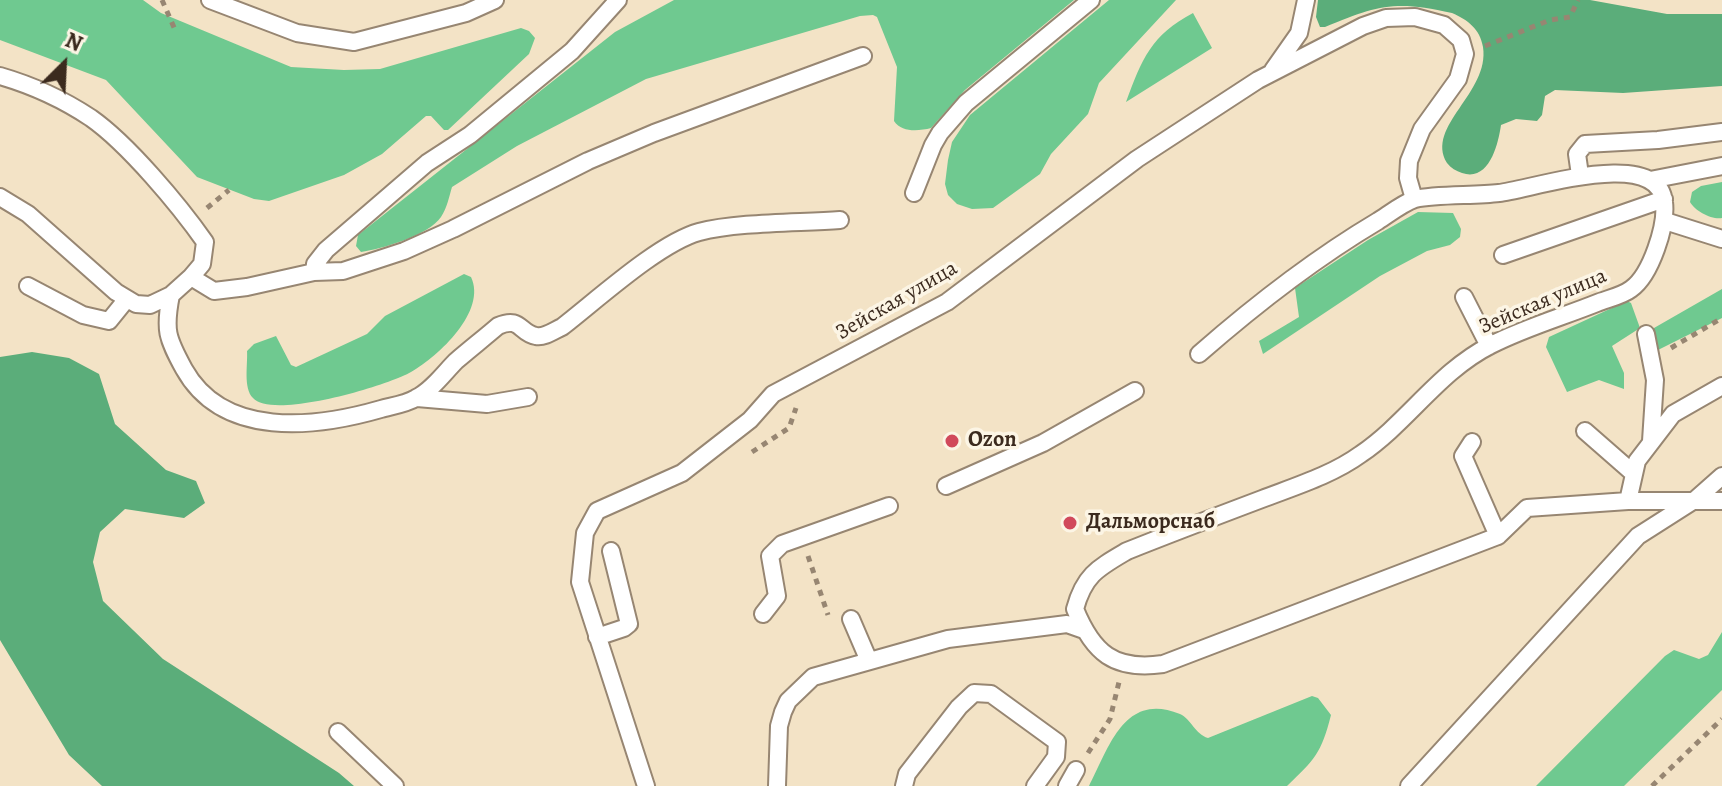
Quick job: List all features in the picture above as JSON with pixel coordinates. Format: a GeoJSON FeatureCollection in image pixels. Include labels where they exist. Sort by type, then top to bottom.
{"type":"FeatureCollection","features":[{"type":"Feature","properties":{"kind":"lane"},"geometry":{"type":"LineString","coordinates":[[210,0],[297,33],[354,42],[466,13],[495,0]]}},
{"type":"Feature","properties":{"kind":"lane"},"geometry":{"type":"LineString","coordinates":[[314,272],[315,264],[326,250],[427,163],[470,135],[572,51],[618,0]]}},
{"type":"Feature","properties":{"kind":"lane"},"geometry":{"type":"LineString","coordinates":[[914,193],[933,145],[966,103],[1091,0]]}},
{"type":"Feature","properties":{"kind":"lane"},"geometry":{"type":"LineString","coordinates":[[1270,74],[1299,33],[1306,0]]}},
{"type":"Feature","properties":{"kind":"lane","name":"Зейская улица"},"geometry":{"type":"LineString","coordinates":[[646,786],[580,582],[585,533],[597,511],[682,473],[750,420],[773,394],[947,302],[1137,159],[1270,74],[1363,26],[1386,18],[1431,20],[1461,40],[1465,54],[1458,79],[1422,129],[1409,161],[1408,178],[1414,199]]}},
{"type":"Feature","properties":{"kind":"lane"},"geometry":{"type":"LineString","coordinates":[[191,277],[214,291],[247,287],[314,272],[343,271],[404,251],[588,161],[654,133],[863,56]]}},
{"type":"Feature","properties":{"kind":"lane"},"geometry":{"type":"LineString","coordinates":[[0,76],[28,84],[90,118],[120,143],[191,222],[205,242],[202,264],[171,295],[150,305],[136,304],[126,300],[28,214],[0,197]]}},
{"type":"Feature","properties":{"kind":"lane"},"geometry":{"type":"LineString","coordinates":[[1580,175],[1577,154],[1585,144],[1722,132]]}},
{"type":"Feature","properties":{"kind":"lane"},"geometry":{"type":"LineString","coordinates":[[1650,180],[1722,166]]}},
{"type":"Feature","properties":{"kind":"lane"},"geometry":{"type":"LineString","coordinates":[[1199,354],[1246,312],[1353,236],[1414,199],[1522,190],[1580,175],[1633,174],[1650,180],[1660,188],[1664,199],[1503,255]]}},
{"type":"Feature","properties":{"kind":"lane","name":"Зейская улица"},"geometry":{"type":"LineString","coordinates":[[1084,630],[1075,609],[1081,586],[1098,568],[1127,551],[1323,476],[1362,454],[1438,383],[1489,346],[1632,289],[1661,239],[1665,221],[1664,199]]}},
{"type":"Feature","properties":{"kind":"lane"},"geometry":{"type":"LineString","coordinates":[[417,398],[498,326],[508,322],[519,324],[535,336],[562,327],[671,244],[698,232],[840,220]]}},
{"type":"Feature","properties":{"kind":"lane"},"geometry":{"type":"LineString","coordinates":[[1665,221],[1722,239]]}},
{"type":"Feature","properties":{"kind":"lane"},"geometry":{"type":"LineString","coordinates":[[28,286],[83,315],[109,321],[126,300]]}},
{"type":"Feature","properties":{"kind":"lane"},"geometry":{"type":"LineString","coordinates":[[171,295],[167,316],[168,340],[193,386],[216,406],[261,422],[304,423],[358,415],[417,398],[487,404],[528,397]]}},
{"type":"Feature","properties":{"kind":"lane"},"geometry":{"type":"LineString","coordinates":[[1464,297],[1489,346]]}},
{"type":"Feature","properties":{"kind":"lane"},"geometry":{"type":"LineString","coordinates":[[1646,334],[1655,380],[1651,443]]}},
{"type":"Feature","properties":{"kind":"lane"},"geometry":{"type":"LineString","coordinates":[[1628,501],[1637,461],[1673,414],[1722,386]]}},
{"type":"Feature","properties":{"kind":"lane"},"geometry":{"type":"LineString","coordinates":[[946,486],[1043,443],[1135,391]]}},
{"type":"Feature","properties":{"kind":"lane"},"geometry":{"type":"LineString","coordinates":[[1585,431],[1633,473]]}},
{"type":"Feature","properties":{"kind":"lane"},"geometry":{"type":"LineString","coordinates":[[1472,442],[1463,456],[1498,536]]}},
{"type":"Feature","properties":{"kind":"lane"},"geometry":{"type":"LineString","coordinates":[[1409,786],[1638,536],[1696,499],[1722,476]]}},
{"type":"Feature","properties":{"kind":"lane"},"geometry":{"type":"LineString","coordinates":[[777,786],[779,726],[788,701],[813,677],[948,639],[1067,624],[1084,630],[1093,645],[1105,656],[1139,668],[1163,664],[1498,536],[1527,508],[1628,501],[1722,501]]}},
{"type":"Feature","properties":{"kind":"lane"},"geometry":{"type":"LineString","coordinates":[[763,614],[777,596],[770,556],[782,544],[889,506]]}},
{"type":"Feature","properties":{"kind":"lane"},"geometry":{"type":"LineString","coordinates":[[597,637],[629,624],[611,551]]}},
{"type":"Feature","properties":{"kind":"lane"},"geometry":{"type":"LineString","coordinates":[[851,619],[869,661]]}},
{"type":"Feature","properties":{"kind":"lane"},"geometry":{"type":"LineString","coordinates":[[904,786],[907,774],[959,707],[974,693],[991,694],[1057,742],[1056,757],[1035,786]]}},
{"type":"Feature","properties":{"kind":"lane"},"geometry":{"type":"LineString","coordinates":[[338,732],[395,786]]}},
{"type":"Feature","properties":{"kind":"lane"},"geometry":{"type":"LineString","coordinates":[[1067,786],[1076,770]]}},
{"type":"Feature","properties":{"kind":"path"},"geometry":{"type":"LineString","coordinates":[[162,0],[176,32]]}},
{"type":"Feature","properties":{"kind":"path"},"geometry":{"type":"LineString","coordinates":[[1489,44],[1550,20],[1570,17],[1578,0]]}},
{"type":"Feature","properties":{"kind":"path"},"geometry":{"type":"LineString","coordinates":[[1652,358],[1722,318]]}},
{"type":"Feature","properties":{"kind":"path"},"geometry":{"type":"LineString","coordinates":[[802,539],[832,626]]}},
{"type":"Feature","properties":{"kind":"path"},"geometry":{"type":"LineString","coordinates":[[1076,770],[1110,719],[1124,663]]}},
{"type":"Feature","properties":{"kind":"path"},"geometry":{"type":"LineString","coordinates":[[1652,786],[1722,719]]}},
{"type":"Feature","properties":{"kind":"green space"},"geometry":{"type":"Polygon","coordinates":[[[0,0],[143,0],[161,13],[291,67],[380,69],[521,28],[535,38],[529,54],[448,130],[444,130],[431,116],[426,116],[382,154],[344,175],[269,201],[254,199],[197,177],[106,80],[0,40],[0,0]]]}},
{"type":"Feature","properties":{"kind":"green space"},"geometry":{"type":"Polygon","coordinates":[[[674,0],[1074,0],[965,90],[931,128],[906,129],[894,121],[897,67],[877,17],[860,16],[646,79],[517,146],[452,187],[441,217],[426,230],[370,250],[361,252],[356,246],[358,235],[615,32],[674,0]]]}},
{"type":"Feature","properties":{"kind":"green space"},"geometry":{"type":"Polygon","coordinates":[[[1109,0],[1176,0],[1099,83],[1088,114],[1051,154],[1040,174],[993,208],[972,209],[957,204],[948,195],[945,184],[948,160],[952,142],[970,115],[1109,0]]]}},
{"type":"Feature","properties":{"kind":"green space"},"geometry":{"type":"Polygon","coordinates":[[[1318,0],[1590,0],[1667,14],[1722,14],[1722,86],[1623,93],[1555,90],[1545,96],[1542,115],[1537,121],[1516,119],[1501,125],[1494,151],[1485,167],[1479,172],[1462,173],[1447,163],[1443,149],[1444,136],[1483,64],[1483,47],[1476,30],[1452,13],[1401,6],[1373,9],[1320,27],[1316,17],[1318,0]]]}},
{"type":"Feature","properties":{"kind":"green space"},"geometry":{"type":"Polygon","coordinates":[[[1193,13],[1212,48],[1126,102],[1143,61],[1158,39],[1193,13]]]}},
{"type":"Feature","properties":{"kind":"green space"},"geometry":{"type":"Polygon","coordinates":[[[1722,182],[1722,218],[1704,214],[1690,202],[1692,192],[1701,186],[1722,182]]]}},
{"type":"Feature","properties":{"kind":"green space"},"geometry":{"type":"Polygon","coordinates":[[[1418,212],[1453,213],[1461,229],[1460,237],[1450,245],[1427,251],[1380,276],[1263,354],[1259,341],[1299,317],[1295,288],[1368,240],[1418,212]]]}},
{"type":"Feature","properties":{"kind":"green space"},"geometry":{"type":"Polygon","coordinates":[[[464,274],[471,277],[474,290],[466,318],[447,344],[411,372],[379,385],[305,403],[264,404],[250,394],[247,351],[254,344],[276,336],[291,365],[296,367],[367,334],[385,316],[464,274]]]}},
{"type":"Feature","properties":{"kind":"green space"},"geometry":{"type":"Polygon","coordinates":[[[1722,289],[1722,318],[1658,350],[1653,348],[1649,335],[1654,328],[1722,289]]]}},
{"type":"Feature","properties":{"kind":"green space"},"geometry":{"type":"Polygon","coordinates":[[[1627,301],[1631,303],[1640,328],[1612,346],[1624,373],[1624,389],[1599,380],[1567,392],[1546,347],[1549,337],[1627,301]]]}},
{"type":"Feature","properties":{"kind":"green space"},"geometry":{"type":"Polygon","coordinates":[[[32,352],[69,358],[99,374],[115,424],[166,470],[196,481],[205,503],[184,518],[125,509],[100,532],[93,562],[103,601],[163,659],[339,773],[354,786],[102,786],[69,755],[0,640],[0,357],[32,352]]]}},
{"type":"Feature","properties":{"kind":"green space"},"geometry":{"type":"Polygon","coordinates":[[[1722,632],[1722,690],[1624,786],[1536,786],[1665,656],[1674,650],[1699,659],[1708,655],[1722,632]]]}},
{"type":"Feature","properties":{"kind":"green space"},"geometry":{"type":"Polygon","coordinates":[[[1312,696],[1318,698],[1331,715],[1316,755],[1287,786],[1089,786],[1121,727],[1145,710],[1161,709],[1180,714],[1208,738],[1312,696]]]}},
{"type":"Feature","properties":{"kind":"place","name":"Ozon"},"geometry":{"type":"Point","coordinates":[952,441]}},
{"type":"Feature","properties":{"kind":"place","name":"Дальморснаб"},"geometry":{"type":"Point","coordinates":[1070,523]}}]}
